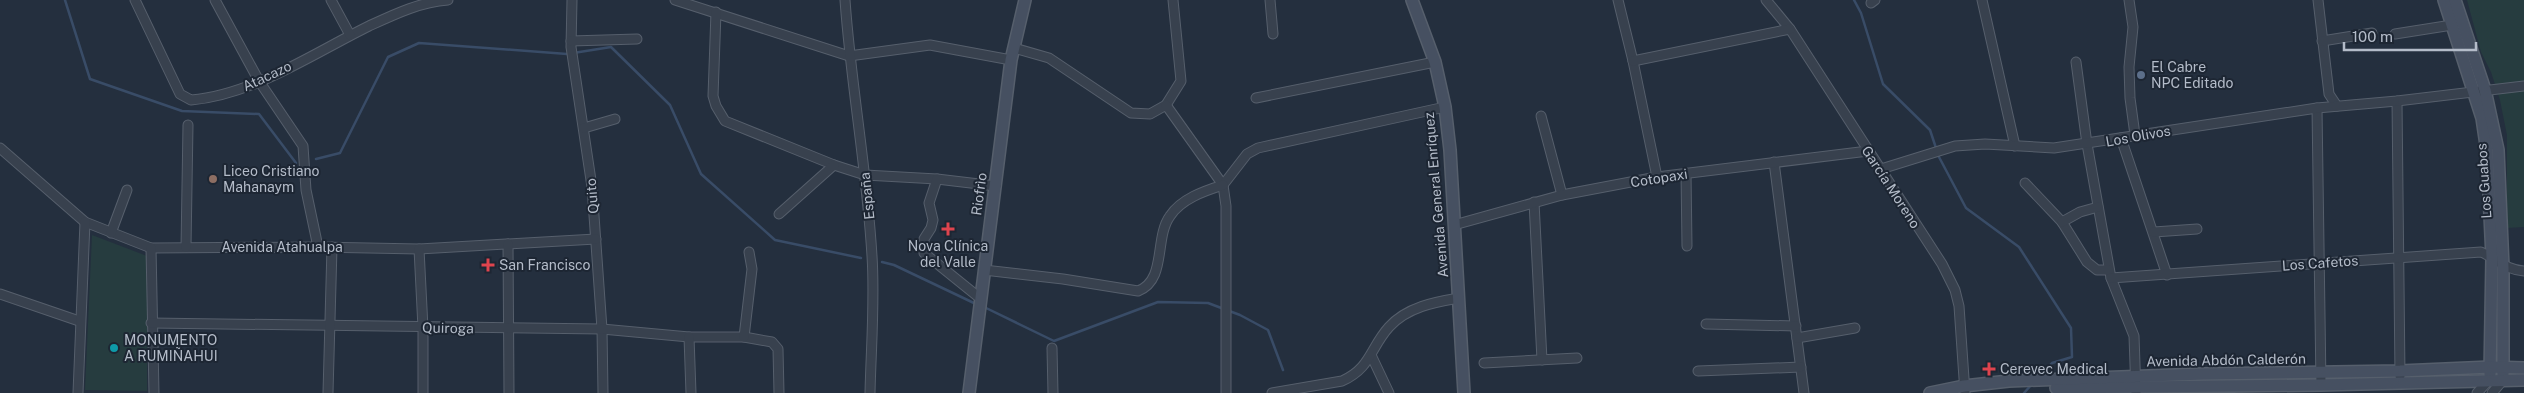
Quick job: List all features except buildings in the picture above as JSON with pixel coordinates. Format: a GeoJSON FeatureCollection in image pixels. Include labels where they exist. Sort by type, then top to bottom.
{"type":"FeatureCollection","features":[{"type":"Feature","properties":{"kind":"street","name":"Atacazo"},"geometry":{"type":"LineString","coordinates":[[135,0],[180,94],[185,98],[199,100],[231,93],[259,82],[398,12],[428,3],[448,0]]}},
{"type":"Feature","properties":{"kind":"street"},"geometry":{"type":"LineString","coordinates":[[215,0],[259,82],[303,146],[306,190],[318,247]]}},
{"type":"Feature","properties":{"kind":"street"},"geometry":{"type":"LineString","coordinates":[[331,0],[350,35]]}},
{"type":"Feature","properties":{"kind":"street","name":"Quito"},"geometry":{"type":"LineString","coordinates":[[572,0],[571,44],[592,187],[602,330],[603,393]]}},
{"type":"Feature","properties":{"kind":"street"},"geometry":{"type":"LineString","coordinates":[[675,0],[849,56],[930,46],[1011,60]]}},
{"type":"Feature","properties":{"kind":"street","name":"España"},"geometry":{"type":"LineString","coordinates":[[845,0],[849,56],[865,175],[873,258],[870,393]]}},
{"type":"Feature","properties":{"kind":"street","name":"Riofrìo"},"geometry":{"type":"LineString","coordinates":[[969,393],[1011,60],[1025,0]]}},
{"type":"Feature","properties":{"kind":"street"},"geometry":{"type":"LineString","coordinates":[[1014,48],[1049,58],[1131,113],[1150,114],[1166,105],[1181,81],[1173,0]]}},
{"type":"Feature","properties":{"kind":"street"},"geometry":{"type":"LineString","coordinates":[[1270,0],[1273,34]]}},
{"type":"Feature","properties":{"kind":"street","name":"Avenida General Enríquez"},"geometry":{"type":"LineString","coordinates":[[1412,0],[1435,62],[1445,107],[1464,393]]}},
{"type":"Feature","properties":{"kind":"street"},"geometry":{"type":"LineString","coordinates":[[1618,0],[1633,61],[1657,177]]}},
{"type":"Feature","properties":{"kind":"street","name":"García Moreno"},"geometry":{"type":"LineString","coordinates":[[1766,0],[1790,29],[1942,264],[1955,290],[1961,317],[1965,391]]}},
{"type":"Feature","properties":{"kind":"street"},"geometry":{"type":"LineString","coordinates":[[1982,0],[2015,146]]}},
{"type":"Feature","properties":{"kind":"street"},"geometry":{"type":"LineString","coordinates":[[2129,0],[2133,28],[2129,68],[2130,98],[2135,135]]}},
{"type":"Feature","properties":{"kind":"street"},"geometry":{"type":"LineString","coordinates":[[2318,0],[2329,94],[2337,106]]}},
{"type":"Feature","properties":{"kind":"street","name":"Los Guabos"},"geometry":{"type":"LineString","coordinates":[[2444,0],[2452,25],[2480,91],[2482,118],[2488,152],[2492,257],[2491,366],[2489,380]]}},
{"type":"Feature","properties":{"kind":"street","name":"Los Guabos"},"geometry":{"type":"LineString","coordinates":[[2455,0],[2498,150],[2503,267],[2503,380]]}},
{"type":"Feature","properties":{"kind":"street"},"geometry":{"type":"LineString","coordinates":[[716,12],[713,96],[720,114],[733,124],[834,165],[865,175],[996,186]]}},
{"type":"Feature","properties":{"kind":"street"},"geometry":{"type":"LineString","coordinates":[[2395,34],[2452,25]]}},
{"type":"Feature","properties":{"kind":"street"},"geometry":{"type":"LineString","coordinates":[[1633,61],[1790,29]]}},
{"type":"Feature","properties":{"kind":"street"},"geometry":{"type":"LineString","coordinates":[[2322,41],[2372,33]]}},
{"type":"Feature","properties":{"kind":"street"},"geometry":{"type":"LineString","coordinates":[[571,44],[637,39]]}},
{"type":"Feature","properties":{"kind":"street"},"geometry":{"type":"LineString","coordinates":[[1256,98],[1435,62]]}},
{"type":"Feature","properties":{"kind":"street"},"geometry":{"type":"LineString","coordinates":[[2076,62],[2087,144],[2110,274],[2134,336],[2135,386]]}},
{"type":"Feature","properties":{"kind":"street","name":"Los Olivos"},"geometry":{"type":"LineString","coordinates":[[1881,169],[1955,146],[2054,148],[2317,108],[2524,86]]}},
{"type":"Feature","properties":{"kind":"street"},"geometry":{"type":"LineString","coordinates":[[2397,101],[2400,377]]}},
{"type":"Feature","properties":{"kind":"street"},"geometry":{"type":"LineString","coordinates":[[1166,105],[1223,185],[1226,206],[1226,393]]}},
{"type":"Feature","properties":{"kind":"street"},"geometry":{"type":"LineString","coordinates":[[984,270],[1063,279],[1138,291],[1147,286],[1153,279],[1164,225],[1169,216],[1186,201],[1223,185],[1247,154],[1258,148],[1445,107]]}},
{"type":"Feature","properties":{"kind":"street"},"geometry":{"type":"LineString","coordinates":[[2317,108],[2321,386]]}},
{"type":"Feature","properties":{"kind":"street"},"geometry":{"type":"LineString","coordinates":[[1541,116],[1562,195]]}},
{"type":"Feature","properties":{"kind":"street"},"geometry":{"type":"LineString","coordinates":[[584,128],[616,119]]}},
{"type":"Feature","properties":{"kind":"street"},"geometry":{"type":"LineString","coordinates":[[186,247],[188,125]]}},
{"type":"Feature","properties":{"kind":"street"},"geometry":{"type":"LineString","coordinates":[[2122,138],[2168,275]]}},
{"type":"Feature","properties":{"kind":"street","name":"Avenida Atahualpa"},"geometry":{"type":"LineString","coordinates":[[0,148],[85,222],[151,248],[332,247],[419,249],[596,239]]}},
{"type":"Feature","properties":{"kind":"street","name":"Cotopaxi"},"geometry":{"type":"LineString","coordinates":[[1454,225],[1562,195],[1657,177],[1868,151]]}},
{"type":"Feature","properties":{"kind":"street"},"geometry":{"type":"LineString","coordinates":[[1774,162],[1804,393]]}},
{"type":"Feature","properties":{"kind":"street"},"geometry":{"type":"LineString","coordinates":[[779,214],[834,165]]}},
{"type":"Feature","properties":{"kind":"street"},"geometry":{"type":"LineString","coordinates":[[1686,173],[1687,246]]}},
{"type":"Feature","properties":{"kind":"street"},"geometry":{"type":"LineString","coordinates":[[937,180],[929,203],[933,220],[932,228],[924,239],[924,253],[981,300]]}},
{"type":"Feature","properties":{"kind":"street"},"geometry":{"type":"LineString","coordinates":[[2024,183],[2062,222],[2087,262],[2097,270],[2110,274]]}},
{"type":"Feature","properties":{"kind":"street"},"geometry":{"type":"LineString","coordinates":[[111,233],[127,190]]}},
{"type":"Feature","properties":{"kind":"street"},"geometry":{"type":"LineString","coordinates":[[1534,202],[1542,360]]}},
{"type":"Feature","properties":{"kind":"street"},"geometry":{"type":"LineString","coordinates":[[2062,222],[2080,212],[2098,207]]}},
{"type":"Feature","properties":{"kind":"street"},"geometry":{"type":"LineString","coordinates":[[78,393],[79,321],[85,222]]}},
{"type":"Feature","properties":{"kind":"street"},"geometry":{"type":"LineString","coordinates":[[2154,232],[2197,229]]}},
{"type":"Feature","properties":{"kind":"street"},"geometry":{"type":"LineString","coordinates":[[508,244],[509,393]]}},
{"type":"Feature","properties":{"kind":"street"},"geometry":{"type":"LineString","coordinates":[[328,393],[332,247]]}},
{"type":"Feature","properties":{"kind":"street"},"geometry":{"type":"LineString","coordinates":[[151,248],[154,393]]}},
{"type":"Feature","properties":{"kind":"street"},"geometry":{"type":"LineString","coordinates":[[419,249],[423,328],[423,393]]}},
{"type":"Feature","properties":{"kind":"street"},"geometry":{"type":"LineString","coordinates":[[744,337],[752,269],[749,252]]}},
{"type":"Feature","properties":{"kind":"street","name":"Los Cafetos"},"geometry":{"type":"LineString","coordinates":[[2110,274],[2168,275],[2481,252],[2492,257]]}},
{"type":"Feature","properties":{"kind":"street"},"geometry":{"type":"LineString","coordinates":[[2492,257],[2503,267],[2524,271]]}},
{"type":"Feature","properties":{"kind":"street"},"geometry":{"type":"LineString","coordinates":[[0,294],[79,321]]}},
{"type":"Feature","properties":{"kind":"street"},"geometry":{"type":"LineString","coordinates":[[1272,393],[1342,381],[1361,370],[1390,326],[1407,313],[1431,303],[1459,298]]}},
{"type":"Feature","properties":{"kind":"street","name":"Quiroga"},"geometry":{"type":"LineString","coordinates":[[152,323],[602,330],[689,337],[744,337],[772,342],[778,349],[779,393]]}},
{"type":"Feature","properties":{"kind":"street"},"geometry":{"type":"LineString","coordinates":[[1706,324],[1796,326]]}},
{"type":"Feature","properties":{"kind":"street"},"geometry":{"type":"LineString","coordinates":[[1797,338],[1854,328]]}},
{"type":"Feature","properties":{"kind":"street"},"geometry":{"type":"LineString","coordinates":[[689,337],[691,393]]}},
{"type":"Feature","properties":{"kind":"street"},"geometry":{"type":"LineString","coordinates":[[1052,348],[1053,393]]}},
{"type":"Feature","properties":{"kind":"street"},"geometry":{"type":"LineString","coordinates":[[1371,354],[1389,393]]}},
{"type":"Feature","properties":{"kind":"street"},"geometry":{"type":"LineString","coordinates":[[1484,363],[1578,358]]}},
{"type":"Feature","properties":{"kind":"street","name":"Avenida Abdón Calderón"},"geometry":{"type":"LineString","coordinates":[[1930,393],[1965,391],[2009,385],[2061,384],[2321,386],[2491,366],[2524,368]]}},
{"type":"Feature","properties":{"kind":"street"},"geometry":{"type":"LineString","coordinates":[[1698,371],[1801,367]]}},
{"type":"Feature","properties":{"kind":"street","name":"Avenida Abdón Calderón"},"geometry":{"type":"LineString","coordinates":[[2135,386],[2321,372],[2400,377],[2524,380]]}},
{"type":"Feature","properties":{"kind":"street"},"geometry":{"type":"LineString","coordinates":[[2477,393],[2489,380]]}},
{"type":"Feature","properties":{"kind":"street"},"geometry":{"type":"LineString","coordinates":[[2492,393],[2503,380]]}},
{"type":"Feature","properties":{"kind":"green space"},"geometry":{"type":"Polygon","coordinates":[[[2467,0],[2524,0],[2524,227],[2507,228],[2507,135],[2500,100],[2491,72],[2481,52],[2467,0]]]}},
{"type":"Feature","properties":{"kind":"green space"},"geometry":{"type":"Polygon","coordinates":[[[92,235],[147,256],[147,391],[85,390],[92,235]]]}},
{"type":"Feature","properties":{"kind":"waterway"},"geometry":{"type":"LineString","coordinates":[[65,0],[90,79],[182,111],[259,114],[296,163]]}},
{"type":"Feature","properties":{"kind":"waterway"},"geometry":{"type":"LineString","coordinates":[[1854,0],[1861,13],[1883,84],[1930,130],[1939,157],[1966,208],[2019,247],[2071,328],[2072,357],[2052,363],[2040,376]]}},
{"type":"Feature","properties":{"kind":"waterway"},"geometry":{"type":"LineString","coordinates":[[316,159],[340,153],[388,57],[419,43],[567,54],[611,47],[670,105],[701,174],[775,240],[861,258]]}},
{"type":"Feature","properties":{"kind":"waterway"},"geometry":{"type":"LineString","coordinates":[[882,262],[894,265],[976,304]]}},
{"type":"Feature","properties":{"kind":"waterway"},"geometry":{"type":"LineString","coordinates":[[984,307],[1054,341],[1158,302],[1208,303],[1240,315],[1268,330],[1283,370]]}},
{"type":"Feature","properties":{"kind":"waterway"},"geometry":{"type":"LineString","coordinates":[[2024,393],[2032,384]]}},
{"type":"Feature","properties":{"kind":"place","name":"El Cabre NPC Editado"},"geometry":{"type":"Point","coordinates":[2141,75]}},
{"type":"Feature","properties":{"kind":"place","name":"Liceo Cristiano Mahanaym"},"geometry":{"type":"Point","coordinates":[213,179]}},
{"type":"Feature","properties":{"kind":"place","name":"Nova Clínica del Valle"},"geometry":{"type":"Point","coordinates":[948,229]}},
{"type":"Feature","properties":{"kind":"place","name":"San Francisco"},"geometry":{"type":"Point","coordinates":[488,265]}},
{"type":"Feature","properties":{"kind":"place","name":"MONUMENTO A RUMIÑAHUI"},"geometry":{"type":"Point","coordinates":[114,348]}},
{"type":"Feature","properties":{"kind":"place","name":"Cerevec Medical"},"geometry":{"type":"Point","coordinates":[1989,369]}}]}
